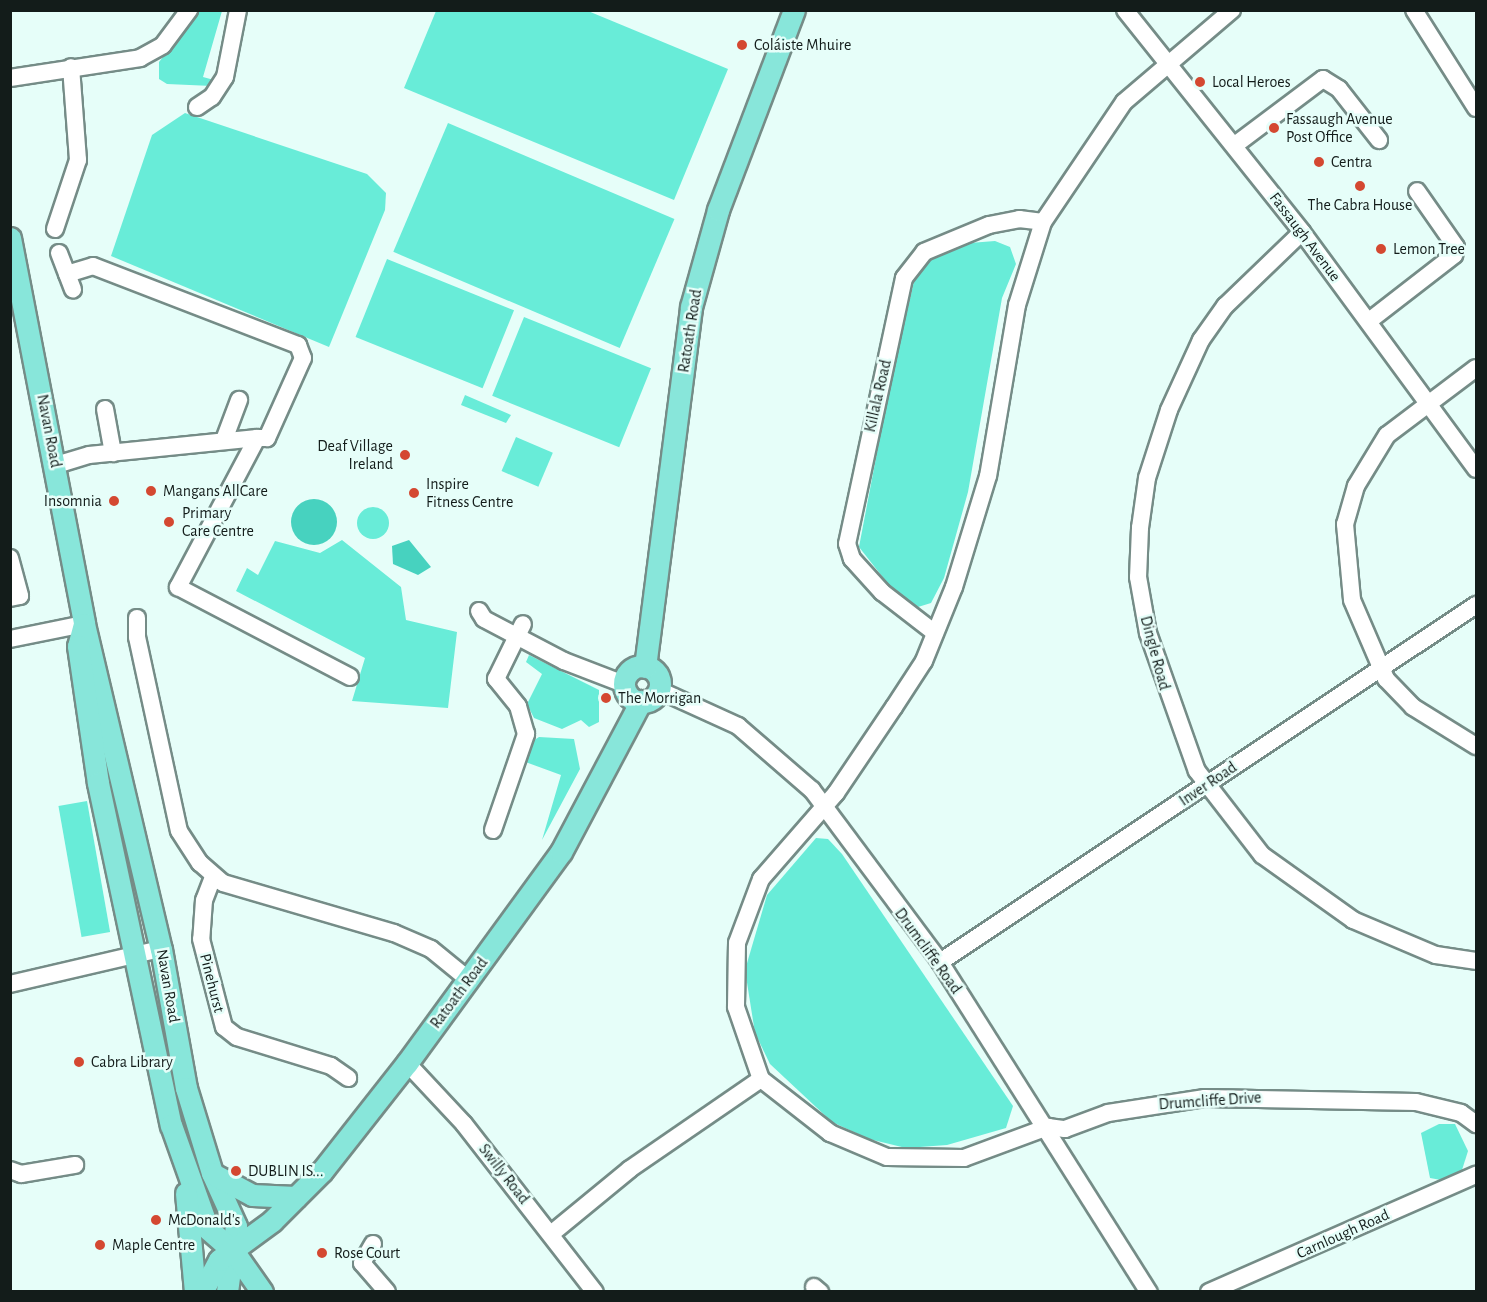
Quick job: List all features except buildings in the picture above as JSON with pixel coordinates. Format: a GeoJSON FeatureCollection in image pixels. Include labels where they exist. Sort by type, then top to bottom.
{"type":"FeatureCollection","features":[{"type":"Feature","properties":{"kind":"main road","name":"Ratoath Road"},"geometry":{"type":"LineString","coordinates":[[645,667],[692,307],[718,210],[794,10]]}},
{"type":"Feature","properties":{"kind":"main road","name":"Navan Road"},"geometry":{"type":"LineString","coordinates":[[12,250],[56,465],[84,624],[161,949],[186,1088],[212,1173],[236,1226],[234,1252]]}},
{"type":"Feature","properties":{"kind":"main road","name":"Navan Road"},"geometry":{"type":"LineString","coordinates":[[84,624],[78,646],[92,739],[133,956],[184,1174],[195,1292]]}},
{"type":"Feature","properties":{"kind":"main road"},"geometry":{"type":"LineString","coordinates":[[645,667],[656,673],[650,696],[628,695],[624,684],[634,668],[645,667]]}},
{"type":"Feature","properties":{"kind":"main road","name":"Ratoath Road"},"geometry":{"type":"LineString","coordinates":[[202,1292],[219,1260],[234,1252],[296,1197],[407,1063],[469,980],[587,811],[650,696]]}},
{"type":"Feature","properties":{"kind":"main road"},"geometry":{"type":"LineString","coordinates":[[212,1173],[241,1192],[296,1197]]}},
{"type":"Feature","properties":{"kind":"main road","name":"Navan Road"},"geometry":{"type":"LineString","coordinates":[[184,1174],[208,1229],[234,1252]]}},
{"type":"Feature","properties":{"kind":"main road"},"geometry":{"type":"LineString","coordinates":[[227,1292],[234,1252]]}},
{"type":"Feature","properties":{"kind":"main road"},"geometry":{"type":"LineString","coordinates":[[234,1252],[262,1292]]}},
{"type":"Feature","properties":{"kind":"street"},"geometry":{"type":"LineString","coordinates":[[10,78],[140,58],[163,45],[189,10]]}},
{"type":"Feature","properties":{"kind":"street"},"geometry":{"type":"LineString","coordinates":[[197,107],[220,88],[238,10]]}},
{"type":"Feature","properties":{"kind":"street","name":"Fassaugh Avenue"},"geometry":{"type":"LineString","coordinates":[[1125,10],[1235,145],[1302,232],[1476,470]]}},
{"type":"Feature","properties":{"kind":"street"},"geometry":{"type":"LineString","coordinates":[[1048,1127],[963,1158],[887,1158],[830,1132],[761,1079],[736,1007],[737,943],[760,879],[822,808],[912,679],[935,633],[977,519],[1017,305],[1043,222],[1104,125],[1167,63],[1232,10]]}},
{"type":"Feature","properties":{"kind":"street"},"geometry":{"type":"LineString","coordinates":[[1414,10],[1476,108]]}},
{"type":"Feature","properties":{"kind":"street"},"geometry":{"type":"LineString","coordinates":[[55,229],[78,160],[71,67]]}},
{"type":"Feature","properties":{"kind":"street"},"geometry":{"type":"LineString","coordinates":[[1235,145],[1323,79],[1339,89],[1379,140]]}},
{"type":"Feature","properties":{"kind":"street"},"geometry":{"type":"LineString","coordinates":[[1369,321],[1454,255],[1456,247],[1417,191]]}},
{"type":"Feature","properties":{"kind":"street","name":"Killala Road"},"geometry":{"type":"LineString","coordinates":[[935,633],[882,592],[852,559],[847,544],[904,278],[924,252],[989,225],[1019,219],[1043,222]]}},
{"type":"Feature","properties":{"kind":"street","name":"Dingle Road"},"geometry":{"type":"LineString","coordinates":[[1302,232],[1225,306],[1201,340],[1169,410],[1148,478],[1138,577],[1148,633],[1180,732],[1207,785],[1262,855],[1305,890],[1394,939],[1476,961]]}},
{"type":"Feature","properties":{"kind":"street"},"geometry":{"type":"LineString","coordinates":[[56,465],[112,453],[224,440],[267,438],[303,358],[298,345],[93,266],[70,282],[59,253]]}},
{"type":"Feature","properties":{"kind":"street"},"geometry":{"type":"LineString","coordinates":[[1476,368],[1426,401],[1374,453],[1345,524],[1352,600],[1381,669],[1413,707],[1476,746]]}},
{"type":"Feature","properties":{"kind":"street"},"geometry":{"type":"LineString","coordinates":[[224,440],[239,400]]}},
{"type":"Feature","properties":{"kind":"street"},"geometry":{"type":"LineString","coordinates":[[105,410],[112,453]]}},
{"type":"Feature","properties":{"kind":"street"},"geometry":{"type":"LineString","coordinates":[[257,438],[178,586],[350,678]]}},
{"type":"Feature","properties":{"kind":"street"},"geometry":{"type":"LineString","coordinates":[[10,558],[20,596],[10,598]]}},
{"type":"Feature","properties":{"kind":"street","name":"Inver Road"},"geometry":{"type":"LineString","coordinates":[[940,962],[1476,605]]}},
{"type":"Feature","properties":{"kind":"street"},"geometry":{"type":"LineString","coordinates":[[479,611],[484,619],[521,629],[564,661],[624,684]]}},
{"type":"Feature","properties":{"kind":"street"},"geometry":{"type":"LineString","coordinates":[[137,618],[137,637],[179,831],[213,877],[394,933],[431,949],[469,980]]}},
{"type":"Feature","properties":{"kind":"street"},"geometry":{"type":"LineString","coordinates":[[10,639],[84,624]]}},
{"type":"Feature","properties":{"kind":"street"},"geometry":{"type":"LineString","coordinates":[[493,830],[526,734],[518,706],[496,679],[521,629]]}},
{"type":"Feature","properties":{"kind":"street","name":"Drumcliffe Road"},"geometry":{"type":"LineString","coordinates":[[650,696],[738,726],[812,790],[822,808],[940,962],[1048,1127],[1149,1292]]}},
{"type":"Feature","properties":{"kind":"street","name":"Pinehurst"},"geometry":{"type":"LineString","coordinates":[[213,877],[204,900],[201,939],[224,1028],[237,1037],[331,1066],[348,1078]]}},
{"type":"Feature","properties":{"kind":"street"},"geometry":{"type":"LineString","coordinates":[[10,984],[161,949]]}},
{"type":"Feature","properties":{"kind":"street","name":"Swilly Road"},"geometry":{"type":"LineString","coordinates":[[407,1063],[464,1124],[595,1292]]}},
{"type":"Feature","properties":{"kind":"street"},"geometry":{"type":"LineString","coordinates":[[551,1234],[630,1169],[761,1079]]}},
{"type":"Feature","properties":{"kind":"street","name":"Drumcliffe Drive"},"geometry":{"type":"LineString","coordinates":[[1048,1127],[1065,1129],[1108,1113],[1205,1098],[1375,1099],[1461,1113],[1476,1123]]}},
{"type":"Feature","properties":{"kind":"street"},"geometry":{"type":"LineString","coordinates":[[10,1170],[21,1174],[75,1165]]}},
{"type":"Feature","properties":{"kind":"street","name":"Carnlough Road"},"geometry":{"type":"LineString","coordinates":[[1209,1292],[1476,1175]]}},
{"type":"Feature","properties":{"kind":"street"},"geometry":{"type":"LineString","coordinates":[[373,1244],[362,1263],[387,1292]]}},
{"type":"Feature","properties":{"kind":"green space"},"geometry":{"type":"Polygon","coordinates":[[[200,11],[222,11],[203,77],[214,80],[212,86],[167,84],[159,79],[159,62],[200,11]]]}},
{"type":"Feature","properties":{"kind":"green space"},"geometry":{"type":"Polygon","coordinates":[[[436,11],[588,11],[728,69],[674,200],[404,88],[436,11]]]}},
{"type":"Feature","properties":{"kind":"green space"},"geometry":{"type":"Polygon","coordinates":[[[185,113],[367,174],[386,193],[385,210],[329,347],[111,256],[152,135],[185,113]]]}},
{"type":"Feature","properties":{"kind":"green space"},"geometry":{"type":"Polygon","coordinates":[[[448,123],[674,219],[620,348],[393,252],[448,123]]]}},
{"type":"Feature","properties":{"kind":"green space"},"geometry":{"type":"Polygon","coordinates":[[[995,241],[1010,247],[1016,264],[1002,298],[968,492],[944,578],[931,603],[918,607],[892,589],[859,547],[887,400],[914,281],[927,262],[957,244],[995,241]]]}},
{"type":"Feature","properties":{"kind":"green space"},"geometry":{"type":"Polygon","coordinates":[[[387,259],[514,310],[483,388],[356,337],[387,259]]]}},
{"type":"Feature","properties":{"kind":"green space"},"geometry":{"type":"Polygon","coordinates":[[[524,317],[651,368],[619,447],[492,396],[524,317]]]}},
{"type":"Feature","properties":{"kind":"green space"},"geometry":{"type":"Polygon","coordinates":[[[465,395],[511,415],[506,423],[461,405],[465,395]]]}},
{"type":"Feature","properties":{"kind":"green space"},"geometry":{"type":"Polygon","coordinates":[[[516,437],[553,453],[538,487],[502,471],[516,437]]]}},
{"type":"Feature","properties":{"kind":"green space"},"geometry":{"type":"Polygon","coordinates":[[[314,499],[330,506],[337,522],[330,538],[314,545],[298,538],[291,522],[298,506],[314,499]]]}},
{"type":"Feature","properties":{"kind":"green space"},"geometry":{"type":"Polygon","coordinates":[[[373,507],[384,512],[389,523],[384,534],[373,539],[362,534],[357,523],[362,512],[373,507]]]}},
{"type":"Feature","properties":{"kind":"green space"},"geometry":{"type":"Polygon","coordinates":[[[342,540],[401,587],[406,620],[457,632],[448,708],[352,701],[365,658],[236,591],[247,568],[258,575],[275,541],[320,553],[342,540]]]}},
{"type":"Feature","properties":{"kind":"green space"},"geometry":{"type":"Polygon","coordinates":[[[409,540],[431,567],[418,575],[393,564],[392,546],[409,540]]]}},
{"type":"Feature","properties":{"kind":"green space"},"geometry":{"type":"Polygon","coordinates":[[[529,655],[599,690],[599,722],[589,727],[581,720],[562,729],[534,718],[527,704],[542,674],[526,662],[529,655]]]}},
{"type":"Feature","properties":{"kind":"green space"},"geometry":{"type":"Polygon","coordinates":[[[539,737],[574,739],[580,769],[542,840],[561,775],[520,760],[527,745],[539,737]]]}},
{"type":"Feature","properties":{"kind":"green space"},"geometry":{"type":"Polygon","coordinates":[[[87,801],[110,932],[82,937],[58,806],[87,801]]]}},
{"type":"Feature","properties":{"kind":"green space"},"geometry":{"type":"Polygon","coordinates":[[[816,838],[828,839],[842,854],[1013,1106],[1006,1128],[947,1145],[906,1148],[869,1139],[832,1122],[770,1064],[755,1033],[745,970],[767,895],[816,838]]]}},
{"type":"Feature","properties":{"kind":"green space"},"geometry":{"type":"Polygon","coordinates":[[[1439,1124],[1455,1124],[1468,1151],[1462,1170],[1441,1180],[1430,1178],[1421,1133],[1439,1124]]]}},
{"type":"Feature","properties":{"kind":"place","name":"Coláiste Mhuire"},"geometry":{"type":"Point","coordinates":[742,45]}},
{"type":"Feature","properties":{"kind":"place","name":"Local Heroes"},"geometry":{"type":"Point","coordinates":[1200,82]}},
{"type":"Feature","properties":{"kind":"place","name":"Fassaugh Avenue Post Office"},"geometry":{"type":"Point","coordinates":[1274,128]}},
{"type":"Feature","properties":{"kind":"place","name":"Centra"},"geometry":{"type":"Point","coordinates":[1319,162]}},
{"type":"Feature","properties":{"kind":"place","name":"The Cabra House"},"geometry":{"type":"Point","coordinates":[1360,186]}},
{"type":"Feature","properties":{"kind":"place","name":"Lemon Tree"},"geometry":{"type":"Point","coordinates":[1381,249]}},
{"type":"Feature","properties":{"kind":"place","name":"Deaf Village Ireland"},"geometry":{"type":"Point","coordinates":[405,455]}},
{"type":"Feature","properties":{"kind":"place","name":"Mangans AllCare"},"geometry":{"type":"Point","coordinates":[151,491]}},
{"type":"Feature","properties":{"kind":"place","name":"Inspire Fitness Centre"},"geometry":{"type":"Point","coordinates":[414,493]}},
{"type":"Feature","properties":{"kind":"place","name":"Insomnia"},"geometry":{"type":"Point","coordinates":[114,501]}},
{"type":"Feature","properties":{"kind":"place","name":"Primary Care Centre"},"geometry":{"type":"Point","coordinates":[169,522]}},
{"type":"Feature","properties":{"kind":"place","name":"The Morrigan"},"geometry":{"type":"Point","coordinates":[606,698]}},
{"type":"Feature","properties":{"kind":"place","name":"Cabra Library"},"geometry":{"type":"Point","coordinates":[79,1062]}},
{"type":"Feature","properties":{"kind":"place","name":"DUBLIN IS..."},"geometry":{"type":"Point","coordinates":[236,1171]}},
{"type":"Feature","properties":{"kind":"place","name":"McDonald's"},"geometry":{"type":"Point","coordinates":[156,1220]}},
{"type":"Feature","properties":{"kind":"place","name":"Maple Centre"},"geometry":{"type":"Point","coordinates":[100,1245]}},
{"type":"Feature","properties":{"kind":"place","name":"Rose Court"},"geometry":{"type":"Point","coordinates":[322,1253]}}]}
